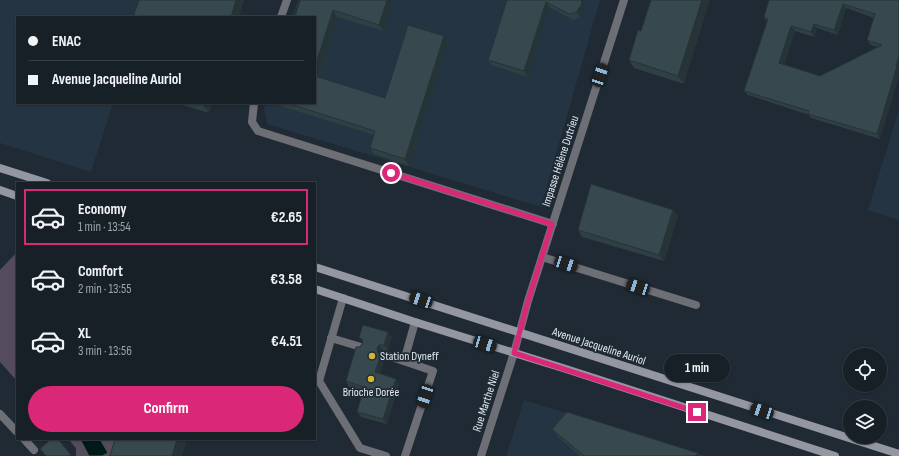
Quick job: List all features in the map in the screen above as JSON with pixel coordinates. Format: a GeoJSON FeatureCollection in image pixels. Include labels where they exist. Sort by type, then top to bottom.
{"type":"FeatureCollection","features":[{"type":"Feature","properties":{"kind":"main road"},"geometry":{"type":"LineString","coordinates":[[0,168],[44,182]]}},
{"type":"Feature","properties":{"kind":"main road"},"geometry":{"type":"LineString","coordinates":[[0,190],[16,196]]}},
{"type":"Feature","properties":{"kind":"main road","name":"Avenue Jacqueline Auriol"},"geometry":{"type":"LineString","coordinates":[[316,267],[899,454]]}},
{"type":"Feature","properties":{"kind":"main road"},"geometry":{"type":"LineString","coordinates":[[316,289],[835,456]]}},
{"type":"Feature","properties":{"kind":"street"},"geometry":{"type":"LineString","coordinates":[[282,16],[287,0]]}},
{"type":"Feature","properties":{"kind":"street","name":"Impasse Hélène Dutrieu"},"geometry":{"type":"LineString","coordinates":[[514,353],[526,308],[552,224],[624,0]]}},
{"type":"Feature","properties":{"kind":"street"},"geometry":{"type":"LineString","coordinates":[[254,104],[252,122],[258,131],[552,224]]}},
{"type":"Feature","properties":{"kind":"street"},"geometry":{"type":"LineString","coordinates":[[542,257],[696,306]]}},
{"type":"Feature","properties":{"kind":"street"},"geometry":{"type":"LineString","coordinates":[[343,298],[319,381],[360,448],[386,456]]}},
{"type":"Feature","properties":{"kind":"street"},"geometry":{"type":"LineString","coordinates":[[404,361],[415,322]]}},
{"type":"Feature","properties":{"kind":"street"},"geometry":{"type":"LineString","coordinates":[[332,338],[361,347]]}},
{"type":"Feature","properties":{"kind":"street","name":"Rue Marthe Niel"},"geometry":{"type":"LineString","coordinates":[[481,456],[514,353]]}},
{"type":"Feature","properties":{"kind":"street"},"geometry":{"type":"LineString","coordinates":[[386,355],[433,371],[405,456]]}},
{"type":"Feature","properties":{"kind":"street"},"geometry":{"type":"LineString","coordinates":[[0,414],[16,431]]}},
{"type":"Feature","properties":{"kind":"street"},"geometry":{"type":"LineString","coordinates":[[25,440],[34,450]]}},
{"type":"Feature","properties":{"kind":"shaded area"},"geometry":{"type":"Polygon","coordinates":[[[0,0],[244,0],[239,16],[16,16],[16,104],[113,104],[91,172],[0,143],[0,0]]]}},
{"type":"Feature","properties":{"kind":"shaded area"},"geometry":{"type":"Polygon","coordinates":[[[298,0],[600,0],[541,207],[267,124],[265,104],[316,104],[316,16],[292,16],[298,0]]]}},
{"type":"Feature","properties":{"kind":"shaded area"},"geometry":{"type":"Polygon","coordinates":[[[899,110],[899,220],[868,210],[899,110]]]}},
{"type":"Feature","properties":{"kind":"shaded area"},"geometry":{"type":"Polygon","coordinates":[[[16,253],[16,380],[0,362],[0,270],[16,253]]]}},
{"type":"Feature","properties":{"kind":"shaded area"},"geometry":{"type":"Polygon","coordinates":[[[524,400],[707,456],[506,456],[524,400]]]}},
{"type":"Feature","properties":{"kind":"shaded area"},"geometry":{"type":"Polygon","coordinates":[[[69,440],[125,440],[120,456],[76,456],[76,448],[69,440]]]}},
{"type":"Feature","properties":{"kind":"shaded area"},"geometry":{"type":"Polygon","coordinates":[[[81,440],[101,440],[108,453],[102,456],[89,456],[81,440]]]}},
{"type":"Feature","properties":{"kind":"building"},"geometry":{"type":"Polygon","coordinates":[[[139,0],[236,0],[231,16],[133,16],[139,0]]]}},
{"type":"Feature","properties":{"kind":"building"},"geometry":{"type":"Polygon","coordinates":[[[300,0],[387,0],[379,25],[333,10],[316,64],[316,16],[295,16],[300,0]]]}},
{"type":"Feature","properties":{"kind":"building"},"geometry":{"type":"Polygon","coordinates":[[[507,0],[582,0],[581,6],[577,12],[569,14],[546,2],[524,71],[488,60],[507,0]]]}},
{"type":"Feature","properties":{"kind":"building"},"geometry":{"type":"Polygon","coordinates":[[[651,0],[702,0],[678,76],[629,60],[638,30],[641,31],[651,0]]]}},
{"type":"Feature","properties":{"kind":"building"},"geometry":{"type":"Polygon","coordinates":[[[769,0],[899,0],[899,56],[877,134],[808,114],[809,111],[744,91],[768,19],[764,17],[769,0]],[[843,4],[834,30],[814,24],[811,32],[791,26],[779,63],[820,76],[882,45],[867,40],[875,14],[843,4]]]}},
{"type":"Feature","properties":{"kind":"building"},"geometry":{"type":"Polygon","coordinates":[[[408,25],[444,36],[405,159],[370,148],[375,131],[290,104],[316,104],[316,76],[385,98],[408,25]]]}},
{"type":"Feature","properties":{"kind":"building"},"geometry":{"type":"Polygon","coordinates":[[[591,184],[673,210],[659,255],[578,230],[591,184]]]}},
{"type":"Feature","properties":{"kind":"building"},"geometry":{"type":"Polygon","coordinates":[[[363,325],[388,332],[384,345],[379,345],[377,348],[378,353],[381,355],[375,372],[396,379],[383,419],[357,412],[364,387],[346,381],[356,347],[359,347],[362,344],[363,340],[359,337],[363,325]]]}},
{"type":"Feature","properties":{"kind":"building"},"geometry":{"type":"Polygon","coordinates":[[[567,412],[698,453],[695,456],[584,456],[552,429],[567,412]]]}},
{"type":"Feature","properties":{"kind":"building"},"geometry":{"type":"Polygon","coordinates":[[[50,440],[59,440],[71,455],[46,456],[40,449],[50,440]]]}},
{"type":"Feature","properties":{"kind":"building"},"geometry":{"type":"Polygon","coordinates":[[[115,440],[177,440],[172,456],[110,456],[115,440]]]}},
{"type":"Feature","properties":{"kind":"place","name":"Station Dyneff"},"geometry":{"type":"Point","coordinates":[372,356]}},
{"type":"Feature","properties":{"kind":"place","name":"Brioche Dorée"},"geometry":{"type":"Point","coordinates":[371,379]}},
{"type":"Feature","properties":{"kind":"route"},"geometry":{"type":"LineString","coordinates":[[391,173],[552,224],[528,301],[514,353],[697,412]]}}]}
